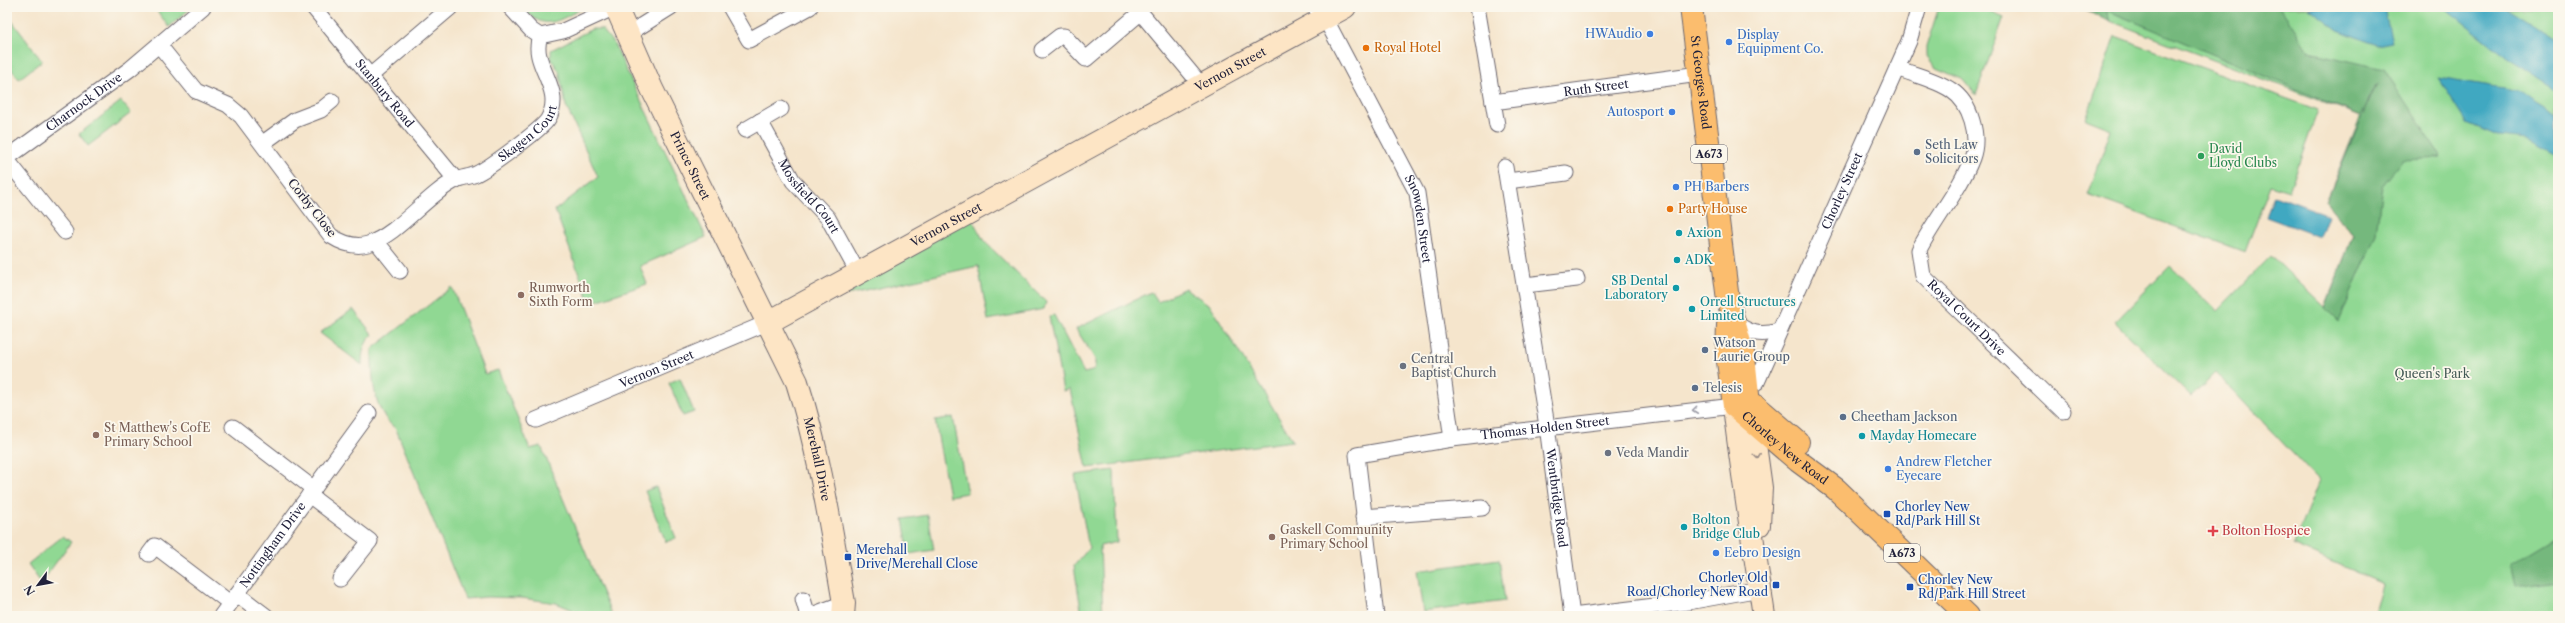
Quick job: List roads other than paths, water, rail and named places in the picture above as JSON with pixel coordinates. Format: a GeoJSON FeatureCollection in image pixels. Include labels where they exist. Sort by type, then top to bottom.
{"type":"FeatureCollection","features":[{"type":"Feature","properties":{"kind":"main road","name":"St Georges Road"},"geometry":{"type":"LineString","coordinates":[[1691,7],[1728,300],[1727,354],[1749,398]]}},
{"type":"Feature","properties":{"kind":"main road","name":"St Georges Road"},"geometry":{"type":"LineString","coordinates":[[1728,300],[1744,357],[1749,398]]}},
{"type":"Feature","properties":{"kind":"main road","name":"Chorley New Road"},"geometry":{"type":"LineString","coordinates":[[1749,398],[1798,462],[1836,489],[1968,616]]}},
{"type":"Feature","properties":{"kind":"street","name":"Charnock Drive"},"geometry":{"type":"LineString","coordinates":[[7,159],[159,45],[203,7]]}},
{"type":"Feature","properties":{"kind":"street","name":"Stanbury Road"},"geometry":{"type":"LineString","coordinates":[[313,7],[456,180]]}},
{"type":"Feature","properties":{"kind":"street"},"geometry":{"type":"LineString","coordinates":[[370,76],[452,7]]}},
{"type":"Feature","properties":{"kind":"street"},"geometry":{"type":"LineString","coordinates":[[510,7],[531,30],[540,36],[563,31],[616,7]]}},
{"type":"Feature","properties":{"kind":"street","name":"Prince Street"},"geometry":{"type":"LineString","coordinates":[[616,7],[672,131],[769,322]]}},
{"type":"Feature","properties":{"kind":"street"},"geometry":{"type":"LineString","coordinates":[[628,34],[671,7]]}},
{"type":"Feature","properties":{"kind":"street"},"geometry":{"type":"LineString","coordinates":[[730,7],[749,40],[810,7]]}},
{"type":"Feature","properties":{"kind":"street","name":"Vernon Street"},"geometry":{"type":"LineString","coordinates":[[536,420],[769,322],[857,271],[1201,85],[1320,13],[1345,7]]}},
{"type":"Feature","properties":{"kind":"street"},"geometry":{"type":"LineString","coordinates":[[1477,7],[1497,125]]}},
{"type":"Feature","properties":{"kind":"street","name":"Chorley Street"},"geometry":{"type":"LineString","coordinates":[[1749,398],[1898,68],[1909,41],[1919,7]]}},
{"type":"Feature","properties":{"kind":"street"},"geometry":{"type":"LineString","coordinates":[[1042,50],[1060,36],[1064,36],[1086,59],[1138,10],[1201,85]]}},
{"type":"Feature","properties":{"kind":"street","name":"Snowden Street"},"geometry":{"type":"LineString","coordinates":[[1320,13],[1417,192],[1452,439]]}},
{"type":"Feature","properties":{"kind":"street","name":"Skagen Court"},"geometry":{"type":"LineString","coordinates":[[456,180],[482,171],[548,120],[554,96],[551,83],[538,56],[537,44],[540,36]]}},
{"type":"Feature","properties":{"kind":"street","name":"Corby Close"},"geometry":{"type":"LineString","coordinates":[[159,45],[192,87],[200,94],[234,110],[263,143],[332,236],[340,242],[359,246],[376,241],[456,180]]}},
{"type":"Feature","properties":{"kind":"street","name":"Royal Court Drive"},"geometry":{"type":"LineString","coordinates":[[1898,68],[1951,90],[1963,102],[1972,119],[1975,140],[1972,158],[1918,250],[1923,276],[2063,411]]}},
{"type":"Feature","properties":{"kind":"street","name":"Ruth Street"},"geometry":{"type":"LineString","coordinates":[[1493,102],[1700,74]]}},
{"type":"Feature","properties":{"kind":"street"},"geometry":{"type":"LineString","coordinates":[[263,143],[295,120],[321,110],[332,102]]}},
{"type":"Feature","properties":{"kind":"street"},"geometry":{"type":"LineString","coordinates":[[745,130],[782,109]]}},
{"type":"Feature","properties":{"kind":"street","name":"Mossfield Court"},"geometry":{"type":"LineString","coordinates":[[760,121],[793,181],[828,218],[857,271]]}},
{"type":"Feature","properties":{"kind":"street"},"geometry":{"type":"LineString","coordinates":[[7,159],[65,232]]}},
{"type":"Feature","properties":{"kind":"street","name":"Wentbridge Road"},"geometry":{"type":"LineString","coordinates":[[1566,173],[1506,174],[1547,426],[1572,616]]}},
{"type":"Feature","properties":{"kind":"street"},"geometry":{"type":"LineString","coordinates":[[376,241],[400,271]]}},
{"type":"Feature","properties":{"kind":"street"},"geometry":{"type":"LineString","coordinates":[[1525,285],[1577,279]]}},
{"type":"Feature","properties":{"kind":"street","name":"Merehall Drive"},"geometry":{"type":"LineString","coordinates":[[769,322],[797,382],[810,422],[843,610],[808,616],[803,599]]}},
{"type":"Feature","properties":{"kind":"street"},"geometry":{"type":"LineString","coordinates":[[1735,322],[1745,330],[1755,334],[1779,330]]}},
{"type":"Feature","properties":{"kind":"street"},"geometry":{"type":"LineString","coordinates":[[1749,398],[1742,481],[1757,556],[1764,616]]}},
{"type":"Feature","properties":{"kind":"street","name":"Thomas Holden Street"},"geometry":{"type":"LineString","coordinates":[[1363,517],[1356,455],[1452,439],[1749,398]]}},
{"type":"Feature","properties":{"kind":"street","name":"Nottingham Drive"},"geometry":{"type":"LineString","coordinates":[[221,616],[369,413]]}},
{"type":"Feature","properties":{"kind":"street","name":"Nottingham Drive"},"geometry":{"type":"LineString","coordinates":[[233,426],[370,540],[340,580]]}},
{"type":"Feature","properties":{"kind":"street"},"geometry":{"type":"LineString","coordinates":[[1376,616],[1363,517],[1467,513],[1482,508]]}},
{"type":"Feature","properties":{"kind":"street","name":"Nottingham Drive"},"geometry":{"type":"LineString","coordinates":[[149,554],[156,546],[234,598],[266,616]]}},
{"type":"Feature","properties":{"kind":"street"},"geometry":{"type":"LineString","coordinates":[[1572,616],[1688,602],[1760,589]]}},
{"type":"Feature","properties":{"kind":"water"},"geometry":{"type":"Polygon","coordinates":[[[2308,7],[2384,7],[2392,42],[2377,45],[2338,30],[2308,7]]]}},
{"type":"Feature","properties":{"kind":"water"},"geometry":{"type":"Polygon","coordinates":[[[2444,7],[2506,7],[2558,40],[2558,89],[2502,53],[2444,7]]]}},
{"type":"Feature","properties":{"kind":"water"},"geometry":{"type":"Polygon","coordinates":[[[2438,77],[2521,91],[2558,114],[2558,156],[2528,140],[2500,137],[2467,123],[2438,77]]]}},
{"type":"Feature","properties":{"kind":"water"},"geometry":{"type":"Polygon","coordinates":[[[2274,195],[2328,215],[2320,237],[2266,217],[2274,195]]]}},
{"type":"Feature","properties":{"kind":"place","name":"HWAudio"},"geometry":{"type":"Point","coordinates":[1650,34]}},
{"type":"Feature","properties":{"kind":"place","name":"Display Equipment Co."},"geometry":{"type":"Point","coordinates":[1729,42]}},
{"type":"Feature","properties":{"kind":"place","name":"Royal Hotel"},"geometry":{"type":"Point","coordinates":[1366,48]}},
{"type":"Feature","properties":{"kind":"place","name":"Autosport"},"geometry":{"type":"Point","coordinates":[1672,112]}},
{"type":"Feature","properties":{"kind":"place","name":"Seth Law Solicitors"},"geometry":{"type":"Point","coordinates":[1917,152]}},
{"type":"Feature","properties":{"kind":"place","name":"David Lloyd Clubs"},"geometry":{"type":"Point","coordinates":[2201,156]}},
{"type":"Feature","properties":{"kind":"place","name":"PH Barbers"},"geometry":{"type":"Point","coordinates":[1676,187]}},
{"type":"Feature","properties":{"kind":"place","name":"Party House"},"geometry":{"type":"Point","coordinates":[1670,209]}},
{"type":"Feature","properties":{"kind":"place","name":"Axion"},"geometry":{"type":"Point","coordinates":[1679,233]}},
{"type":"Feature","properties":{"kind":"place","name":"ADK"},"geometry":{"type":"Point","coordinates":[1677,260]}},
{"type":"Feature","properties":{"kind":"place","name":"SB Dental Laboratory"},"geometry":{"type":"Point","coordinates":[1676,288]}},
{"type":"Feature","properties":{"kind":"place","name":"Rumworth Sixth Form"},"geometry":{"type":"Point","coordinates":[521,295]}},
{"type":"Feature","properties":{"kind":"place","name":"Orrell Structures Limited"},"geometry":{"type":"Point","coordinates":[1692,309]}},
{"type":"Feature","properties":{"kind":"place","name":"Watson Laurie Group"},"geometry":{"type":"Point","coordinates":[1705,350]}},
{"type":"Feature","properties":{"kind":"place","name":"Central Baptist Church"},"geometry":{"type":"Point","coordinates":[1403,366]}},
{"type":"Feature","properties":{"kind":"place","name":"Telesis"},"geometry":{"type":"Point","coordinates":[1695,388]}},
{"type":"Feature","properties":{"kind":"place","name":"Cheetham Jackson"},"geometry":{"type":"Point","coordinates":[1843,417]}},
{"type":"Feature","properties":{"kind":"place","name":"St Matthew's CofE Primary School"},"geometry":{"type":"Point","coordinates":[96,435]}},
{"type":"Feature","properties":{"kind":"place","name":"Mayday Homecare"},"geometry":{"type":"Point","coordinates":[1862,436]}},
{"type":"Feature","properties":{"kind":"place","name":"Veda Mandir"},"geometry":{"type":"Point","coordinates":[1608,453]}},
{"type":"Feature","properties":{"kind":"place","name":"Andrew Fletcher Eyecare"},"geometry":{"type":"Point","coordinates":[1888,469]}},
{"type":"Feature","properties":{"kind":"place","name":"Chorley New Rd/Park Hill St"},"geometry":{"type":"Point","coordinates":[1887,514]}},
{"type":"Feature","properties":{"kind":"place","name":"Bolton Bridge Club"},"geometry":{"type":"Point","coordinates":[1684,527]}},
{"type":"Feature","properties":{"kind":"place","name":"Bolton Hospice"},"geometry":{"type":"Point","coordinates":[2213,531]}},
{"type":"Feature","properties":{"kind":"place","name":"Gaskell Community Primary School"},"geometry":{"type":"Point","coordinates":[1272,537]}},
{"type":"Feature","properties":{"kind":"place","name":"Eebro Design"},"geometry":{"type":"Point","coordinates":[1716,553]}},
{"type":"Feature","properties":{"kind":"place","name":"Merehall Drive/Merehall Close"},"geometry":{"type":"Point","coordinates":[848,557]}},
{"type":"Feature","properties":{"kind":"place","name":"Chorley Old Road/Chorley New Road"},"geometry":{"type":"Point","coordinates":[1776,585]}},
{"type":"Feature","properties":{"kind":"place","name":"Chorley New Rd/Park Hill Street"},"geometry":{"type":"Point","coordinates":[1910,587]}},
{"type":"Feature","properties":{"kind":"park label","name":"Queen's Park"},"geometry":{"type":"Point","coordinates":[2432,374]}}]}
